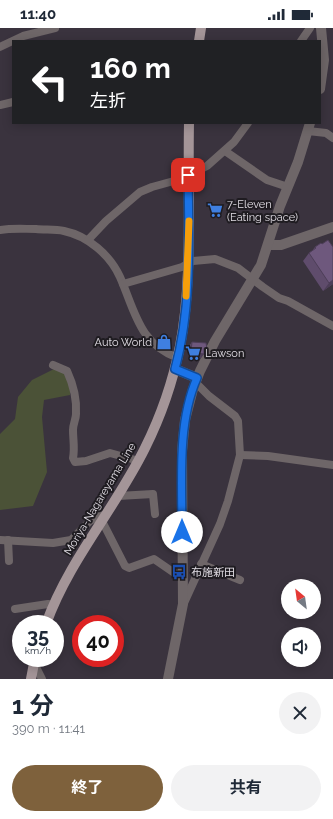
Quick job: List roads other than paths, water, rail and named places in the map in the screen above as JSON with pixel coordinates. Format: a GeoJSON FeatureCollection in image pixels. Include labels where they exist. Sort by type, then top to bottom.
{"type":"FeatureCollection","features":[{"type":"Feature","properties":{"kind":"main road"},"geometry":{"type":"LineString","coordinates":[[199,40],[201,28]]}},
{"type":"Feature","properties":{"kind":"main road","name":"Moriya-Nagareyama Line"},"geometry":{"type":"LineString","coordinates":[[49,615],[73,566],[139,461],[153,432],[175,369],[184,326],[188,264],[189,124]]}},
{"type":"Feature","properties":{"kind":"main road"},"geometry":{"type":"LineString","coordinates":[[31,679],[33,667]]}},
{"type":"Feature","properties":{"kind":"street"},"geometry":{"type":"LineString","coordinates":[[15,40],[23,36],[55,28]]}},
{"type":"Feature","properties":{"kind":"street"},"geometry":{"type":"LineString","coordinates":[[302,40],[310,28]]}},
{"type":"Feature","properties":{"kind":"street"},"geometry":{"type":"LineString","coordinates":[[321,28],[324,60],[321,82]]}},
{"type":"Feature","properties":{"kind":"street"},"geometry":{"type":"LineString","coordinates":[[0,47],[12,41]]}},
{"type":"Feature","properties":{"kind":"street"},"geometry":{"type":"LineString","coordinates":[[0,105],[12,102]]}},
{"type":"Feature","properties":{"kind":"street"},"geometry":{"type":"LineString","coordinates":[[88,240],[106,221],[140,192],[188,175],[207,166],[225,152],[247,124]]}},
{"type":"Feature","properties":{"kind":"street"},"geometry":{"type":"LineString","coordinates":[[183,604],[182,451],[185,420],[196,380],[215,341],[261,265],[280,206],[298,162],[309,127],[326,133],[333,138]]}},
{"type":"Feature","properties":{"kind":"street"},"geometry":{"type":"LineString","coordinates":[[225,152],[267,180],[288,187]]}},
{"type":"Feature","properties":{"kind":"street"},"geometry":{"type":"LineString","coordinates":[[268,245],[281,245],[333,227]]}},
{"type":"Feature","properties":{"kind":"street"},"geometry":{"type":"LineString","coordinates":[[0,230],[13,228],[63,230],[88,240],[100,250],[118,273],[143,332],[151,342],[167,354],[178,358]]}},
{"type":"Feature","properties":{"kind":"street"},"geometry":{"type":"LineString","coordinates":[[123,284],[188,264],[193,261],[214,259],[238,268],[252,280],[279,298],[288,301],[333,326]]}},
{"type":"Feature","properties":{"kind":"street"},"geometry":{"type":"LineString","coordinates":[[53,365],[67,371],[72,381],[76,401],[76,415],[73,428],[75,448],[72,458],[75,462],[86,461],[110,452],[139,461]]}},
{"type":"Feature","properties":{"kind":"street"},"geometry":{"type":"LineString","coordinates":[[168,679],[183,604],[222,518],[240,455],[238,421],[235,416],[209,396],[196,380],[175,369]]}},
{"type":"Feature","properties":{"kind":"street"},"geometry":{"type":"LineString","coordinates":[[240,455],[268,456],[333,465]]}},
{"type":"Feature","properties":{"kind":"street"},"geometry":{"type":"LineString","coordinates":[[118,496],[153,494],[154,514]]}},
{"type":"Feature","properties":{"kind":"street"},"geometry":{"type":"LineString","coordinates":[[9,561],[4,540],[53,543],[71,540],[90,521],[100,515],[125,566],[129,568],[154,559],[182,579]]}},
{"type":"Feature","properties":{"kind":"street"},"geometry":{"type":"LineString","coordinates":[[201,564],[240,580]]}},
{"type":"Feature","properties":{"kind":"street"},"geometry":{"type":"LineString","coordinates":[[15,609],[48,604],[53,605]]}},
{"type":"Feature","properties":{"kind":"street"},"geometry":{"type":"LineString","coordinates":[[37,667],[42,679]]}},
{"type":"Feature","properties":{"kind":"place","name":"7-Eleven (Eating space)"},"geometry":{"type":"Point","coordinates":[215,210]}},
{"type":"Feature","properties":{"kind":"place","name":"Auto World"},"geometry":{"type":"Point","coordinates":[164,342]}},
{"type":"Feature","properties":{"kind":"place","name":"Lawson"},"geometry":{"type":"Point","coordinates":[193,353]}},
{"type":"Feature","properties":{"kind":"place","name":"布施新田"},"geometry":{"type":"Point","coordinates":[179,572]}}]}
